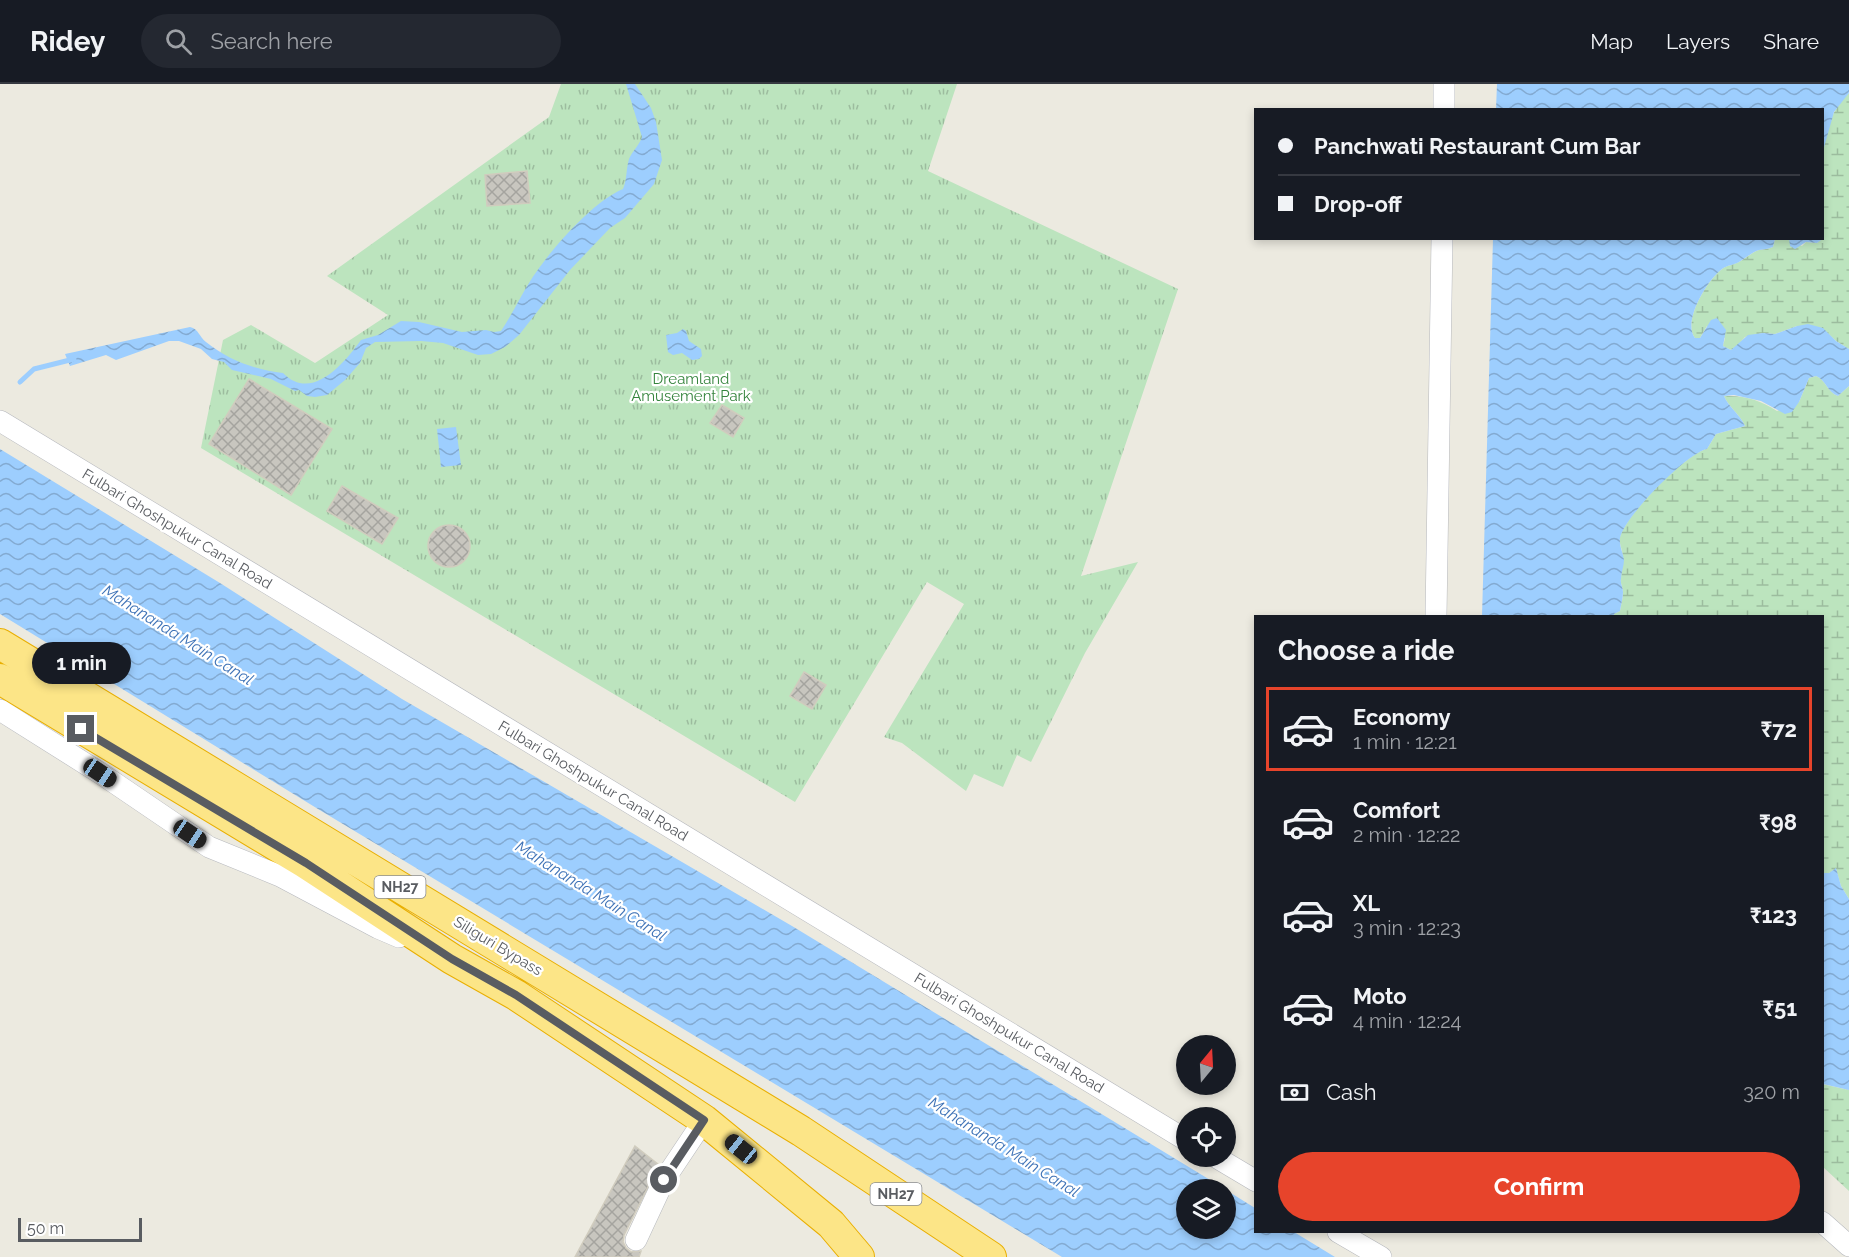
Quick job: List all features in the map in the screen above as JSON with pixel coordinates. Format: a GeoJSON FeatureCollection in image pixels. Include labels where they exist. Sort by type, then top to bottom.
{"type":"FeatureCollection","features":[{"type":"Feature","properties":{"kind":"highway","name":"Siliguri Bypass"},"geometry":{"type":"LineString","coordinates":[[0,644],[801,1131],[992,1257]]}},
{"type":"Feature","properties":{"kind":"highway","name":"NH27"},"geometry":{"type":"LineString","coordinates":[[0,680],[306,863],[452,959],[516,995],[704,1120],[831,1224],[860,1257]]}},
{"type":"Feature","properties":{"kind":"street"},"geometry":{"type":"LineString","coordinates":[[1444,84],[1444,108]]}},
{"type":"Feature","properties":{"kind":"street"},"geometry":{"type":"LineString","coordinates":[[1437,615],[1442,240]]}},
{"type":"Feature","properties":{"kind":"street","name":"Fulbari Ghoshpukur Canal Road"},"geometry":{"type":"LineString","coordinates":[[0,421],[1176,1134]]}},
{"type":"Feature","properties":{"kind":"street"},"geometry":{"type":"LineString","coordinates":[[0,710],[100,773],[208,847],[279,876],[378,928],[452,959]]}},
{"type":"Feature","properties":{"kind":"street"},"geometry":{"type":"LineString","coordinates":[[636,1240],[664,1180],[704,1120]]}},
{"type":"Feature","properties":{"kind":"street"},"geometry":{"type":"LineString","coordinates":[[1232,1167],[1254,1180]]}},
{"type":"Feature","properties":{"kind":"street"},"geometry":{"type":"LineString","coordinates":[[1824,1224],[1849,1245]]}},
{"type":"Feature","properties":{"kind":"street"},"geometry":{"type":"LineString","coordinates":[[1340,1233],[1381,1257]]}},
{"type":"Feature","properties":{"kind":"green space","name":"Dreamland Amusement Park"},"geometry":{"type":"Polygon","coordinates":[[[561,84],[957,84],[928,171],[1178,289],[1081,576],[1138,562],[1085,653],[1031,762],[1017,755],[1003,787],[974,774],[966,791],[902,743],[884,737],[964,604],[927,582],[795,802],[201,448],[223,340],[251,325],[315,363],[388,315],[327,276],[549,117],[561,84]]]}},
{"type":"Feature","properties":{"kind":"green space"},"geometry":{"type":"Polygon","coordinates":[[[1849,93],[1849,349],[1822,328],[1797,326],[1775,334],[1763,333],[1745,337],[1731,350],[1723,346],[1725,338],[1707,326],[1700,338],[1695,338],[1692,331],[1694,312],[1703,291],[1722,269],[1756,251],[1773,247],[1775,240],[1789,240],[1802,246],[1806,242],[1817,243],[1824,240],[1824,148],[1830,123],[1838,107],[1849,93]]]}},
{"type":"Feature","properties":{"kind":"green space"},"geometry":{"type":"Polygon","coordinates":[[[1816,376],[1838,396],[1849,386],[1849,899],[1841,886],[1836,869],[1824,873],[1824,615],[1614,615],[1620,611],[1623,594],[1621,581],[1623,554],[1620,537],[1624,527],[1644,501],[1672,473],[1685,461],[1707,449],[1716,434],[1745,426],[1724,396],[1752,399],[1777,411],[1799,402],[1809,378],[1816,376]]]}},
{"type":"Feature","properties":{"kind":"green space"},"geometry":{"type":"Polygon","coordinates":[[[1824,1084],[1849,1090],[1849,1191],[1824,1168],[1824,1084]]]}},
{"type":"Feature","properties":{"kind":"water"},"geometry":{"type":"Polygon","coordinates":[[[626,84],[635,84],[651,108],[656,122],[662,160],[654,184],[625,218],[610,228],[570,270],[519,335],[505,347],[491,354],[478,355],[443,343],[375,342],[366,348],[360,363],[345,380],[327,395],[315,397],[307,396],[299,390],[295,391],[271,379],[232,370],[224,362],[212,359],[201,349],[179,341],[169,341],[116,360],[106,355],[70,366],[65,354],[190,327],[195,329],[204,340],[233,359],[253,367],[283,373],[294,381],[305,384],[316,382],[327,376],[346,359],[361,340],[378,335],[401,321],[419,322],[462,332],[501,331],[532,278],[554,249],[588,213],[623,189],[629,159],[642,137],[626,84]]]}},
{"type":"Feature","properties":{"kind":"water"},"geometry":{"type":"Polygon","coordinates":[[[1497,84],[1849,84],[1849,93],[1834,112],[1824,147],[1824,108],[1496,108],[1497,84]]]}},
{"type":"Feature","properties":{"kind":"water"},"geometry":{"type":"Polygon","coordinates":[[[1493,240],[1775,240],[1773,247],[1756,251],[1716,274],[1703,291],[1694,312],[1692,331],[1695,338],[1700,338],[1711,320],[1717,318],[1726,330],[1723,346],[1731,350],[1748,335],[1775,334],[1808,324],[1823,328],[1836,341],[1849,349],[1849,386],[1838,396],[1816,376],[1809,378],[1799,402],[1792,412],[1785,414],[1761,401],[1734,395],[1724,396],[1745,426],[1716,434],[1707,449],[1672,473],[1632,516],[1620,538],[1624,560],[1621,581],[1623,594],[1620,611],[1614,615],[1482,615],[1493,240]]]}},
{"type":"Feature","properties":{"kind":"water"},"geometry":{"type":"Polygon","coordinates":[[[1789,240],[1821,240],[1817,243],[1806,242],[1795,249],[1790,246],[1789,240]]]}},
{"type":"Feature","properties":{"kind":"water"},"geometry":{"type":"Polygon","coordinates":[[[683,329],[689,341],[701,349],[702,356],[699,359],[692,360],[682,353],[673,355],[668,352],[666,335],[683,329]]]}},
{"type":"Feature","properties":{"kind":"water"},"geometry":{"type":"Polygon","coordinates":[[[456,427],[461,465],[441,467],[437,429],[456,427]]]}},
{"type":"Feature","properties":{"kind":"water","name":"Mahananda Main Canal"},"geometry":{"type":"Polygon","coordinates":[[[0,449],[220,583],[402,699],[792,926],[1176,1159],[1176,1167],[1189,1167],[1209,1179],[1176,1179],[1176,1239],[1236,1239],[1236,1196],[1254,1207],[1254,1233],[1296,1233],[1335,1257],[1062,1257],[318,809],[0,614],[0,449]]]}},
{"type":"Feature","properties":{"kind":"water"},"geometry":{"type":"Polygon","coordinates":[[[1836,868],[1841,886],[1849,899],[1849,1090],[1824,1084],[1824,873],[1829,873],[1836,868]]]}},
{"type":"Feature","properties":{"kind":"building"},"geometry":{"type":"Polygon","coordinates":[[[527,171],[530,203],[487,206],[485,175],[527,171]]]}},
{"type":"Feature","properties":{"kind":"building"},"geometry":{"type":"Polygon","coordinates":[[[249,379],[332,429],[291,495],[209,444],[249,379]]]}},
{"type":"Feature","properties":{"kind":"building"},"geometry":{"type":"Polygon","coordinates":[[[722,405],[744,418],[733,437],[710,423],[722,405]]]}},
{"type":"Feature","properties":{"kind":"building"},"geometry":{"type":"Polygon","coordinates":[[[342,486],[398,518],[382,544],[327,511],[342,486]]]}},
{"type":"Feature","properties":{"kind":"building"},"geometry":{"type":"Polygon","coordinates":[[[449,525],[457,526],[464,531],[469,538],[469,554],[464,561],[457,566],[449,567],[441,566],[434,561],[429,554],[428,546],[429,538],[434,531],[441,526],[449,525]]]}},
{"type":"Feature","properties":{"kind":"building"},"geometry":{"type":"Polygon","coordinates":[[[804,672],[826,685],[812,709],[790,696],[804,672]]]}},
{"type":"Feature","properties":{"kind":"building"},"geometry":{"type":"Polygon","coordinates":[[[635,1146],[659,1165],[624,1235],[623,1242],[626,1248],[631,1252],[641,1251],[639,1257],[575,1257],[635,1146]]]}},
{"type":"Feature","properties":{"kind":"waterway"},"geometry":{"type":"LineString","coordinates":[[20,382],[34,369],[74,359]]}},
{"type":"Feature","properties":{"kind":"route"},"geometry":{"type":"LineString","coordinates":[[81,729],[306,863],[452,959],[516,995],[704,1120],[664,1180]]}}]}
